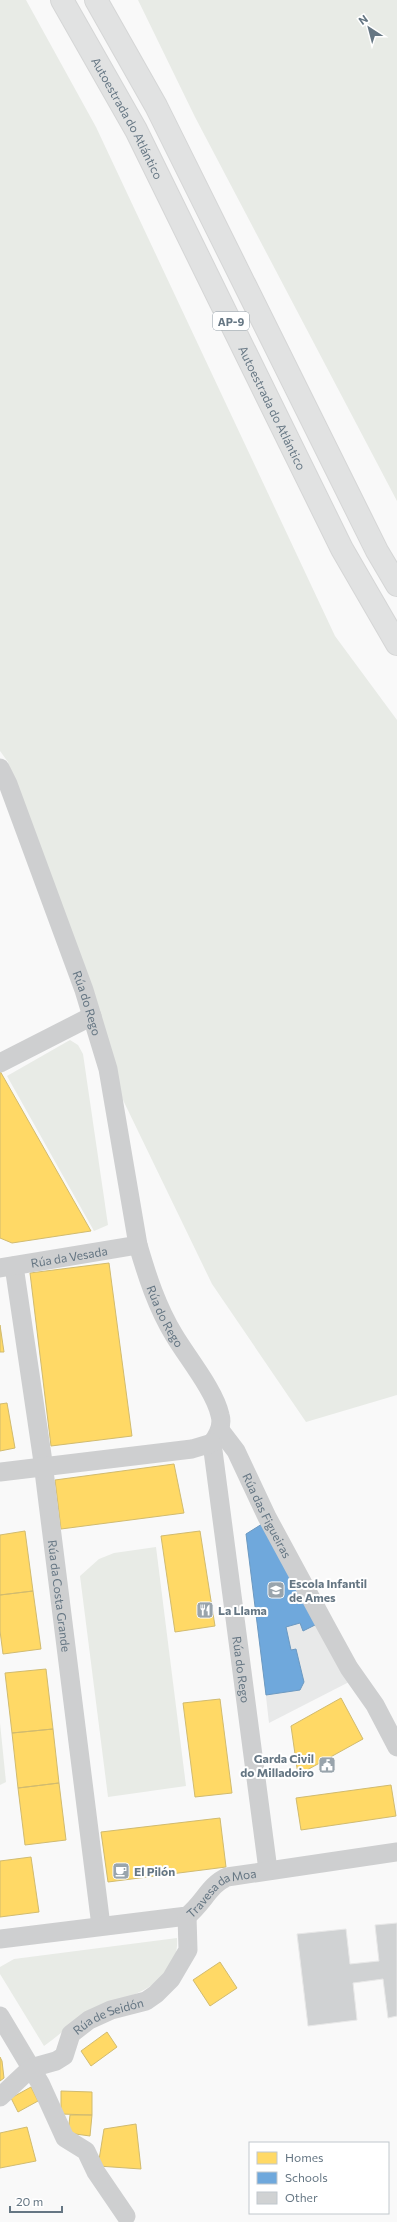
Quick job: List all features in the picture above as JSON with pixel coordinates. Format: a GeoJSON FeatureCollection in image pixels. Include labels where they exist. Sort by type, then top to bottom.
{"type":"FeatureCollection","features":[{"type":"Feature","properties":{"kind":"highway","name":"Autoestrada do Atlántico"},"geometry":{"type":"LineString","coordinates":[[62,0],[136,130],[342,549],[397,644]]}},
{"type":"Feature","properties":{"kind":"highway","name":"AP-9"},"geometry":{"type":"LineString","coordinates":[[96,0],[156,106],[377,551],[397,585]]}},
{"type":"Feature","properties":{"kind":"street","name":"Rúa do Rego"},"geometry":{"type":"LineString","coordinates":[[0,768],[8,784],[92,1016],[108,1069],[138,1245],[145,1269],[165,1318],[218,1406],[221,1423],[216,1436],[268,1870]]}},
{"type":"Feature","properties":{"kind":"street"},"geometry":{"type":"LineString","coordinates":[[0,1063],[92,1016]]}},
{"type":"Feature","properties":{"kind":"street","name":"Rúa da Vesada"},"geometry":{"type":"LineString","coordinates":[[7,1267],[138,1245]]}},
{"type":"Feature","properties":{"kind":"street","name":"Rúa da Costa Grande"},"geometry":{"type":"LineString","coordinates":[[7,1267],[43,1466],[101,1926]]}},
{"type":"Feature","properties":{"kind":"street"},"geometry":{"type":"LineString","coordinates":[[0,1472],[192,1449],[216,1436]]}},
{"type":"Feature","properties":{"kind":"street","name":"Rúa das Figueiras"},"geometry":{"type":"LineString","coordinates":[[216,1436],[236,1450],[267,1517],[304,1587],[348,1668],[375,1705],[397,1747]]}},
{"type":"Feature","properties":{"kind":"street","name":"Travesa da Moa"},"geometry":{"type":"LineString","coordinates":[[0,1939],[188,1916],[220,1880],[227,1877],[397,1852]]}},
{"type":"Feature","properties":{"kind":"street","name":"Rúa de Seidón"},"geometry":{"type":"LineString","coordinates":[[0,2097],[31,2068],[64,2056],[72,2034],[88,2020],[111,2010],[146,2001],[156,1994],[171,1979],[188,1950],[188,1916]]}},
{"type":"Feature","properties":{"kind":"street"},"geometry":{"type":"LineString","coordinates":[[0,2016],[40,2082],[65,2138],[86,2151],[96,2172],[126,2216]]}},
{"type":"Feature","properties":{"kind":"shaded area"},"geometry":{"type":"Polygon","coordinates":[[[0,0],[26,0],[96,127],[335,636],[397,720],[397,1395],[306,1422],[212,1284],[108,1069],[8,762],[0,751],[0,0]]]}},
{"type":"Feature","properties":{"kind":"shaded area"},"geometry":{"type":"Polygon","coordinates":[[[138,0],[397,0],[397,501],[195,117],[138,0]]]}},
{"type":"Feature","properties":{"kind":"shaded area"},"geometry":{"type":"Polygon","coordinates":[[[70,1040],[78,1045],[83,1054],[108,1225],[94,1231],[7,1076],[70,1040]]]}},
{"type":"Feature","properties":{"kind":"shaded area","name":"Escola Infantil de Ames"},"geometry":{"type":"Polygon","coordinates":[[[262,1524],[349,1682],[269,1723],[250,1556],[248,1555],[246,1534],[262,1524]]]}},
{"type":"Feature","properties":{"kind":"shaded area"},"geometry":{"type":"Polygon","coordinates":[[[156,1547],[186,1786],[108,1797],[80,1576],[99,1559],[114,1553],[156,1547]]]}},
{"type":"Feature","properties":{"kind":"shaded area"},"geometry":{"type":"Polygon","coordinates":[[[0,1723],[6,1782],[0,1785],[0,1723]]]}},
{"type":"Feature","properties":{"kind":"shaded area"},"geometry":{"type":"Polygon","coordinates":[[[177,1938],[175,1955],[169,1969],[159,1980],[146,1989],[86,2015],[44,2046],[0,1974],[0,1967],[14,1959],[177,1938]]]}},
{"type":"Feature","properties":{"kind":"building: Homes"},"geometry":{"type":"Polygon","coordinates":[[[0,1071],[91,1231],[12,1243],[0,1238],[0,1071]]]}},
{"type":"Feature","properties":{"kind":"building: Homes"},"geometry":{"type":"Polygon","coordinates":[[[109,1263],[132,1436],[51,1446],[30,1273],[109,1263]]]}},
{"type":"Feature","properties":{"kind":"building: Homes"},"geometry":{"type":"Polygon","coordinates":[[[0,1325],[4,1352],[0,1352],[0,1325]]]}},
{"type":"Feature","properties":{"kind":"building: Homes"},"geometry":{"type":"Polygon","coordinates":[[[7,1403],[15,1448],[0,1451],[0,1404],[7,1403]]]}},
{"type":"Feature","properties":{"kind":"building: Homes"},"geometry":{"type":"Polygon","coordinates":[[[174,1464],[184,1513],[61,1529],[55,1480],[174,1464]]]}},
{"type":"Feature","properties":{"kind":"building: Homes"},"geometry":{"type":"Polygon","coordinates":[[[25,1531],[33,1591],[0,1595],[0,1535],[25,1531]]]}},
{"type":"Feature","properties":{"kind":"building: Homes"},"geometry":{"type":"Polygon","coordinates":[[[200,1531],[215,1626],[175,1632],[161,1536],[200,1531]]]}},
{"type":"Feature","properties":{"kind":"building: Homes"},"geometry":{"type":"Polygon","coordinates":[[[33,1591],[41,1649],[3,1654],[0,1631],[0,1595],[33,1591]]]}},
{"type":"Feature","properties":{"kind":"building: Homes"},"geometry":{"type":"Polygon","coordinates":[[[46,1669],[53,1729],[12,1733],[5,1673],[46,1669]]]}},
{"type":"Feature","properties":{"kind":"building: Homes"},"geometry":{"type":"Polygon","coordinates":[[[341,1698],[363,1739],[298,1775],[291,1726],[341,1698]]]}},
{"type":"Feature","properties":{"kind":"building: Homes"},"geometry":{"type":"Polygon","coordinates":[[[220,1699],[232,1793],[195,1797],[183,1703],[220,1699]]]}},
{"type":"Feature","properties":{"kind":"building: Homes"},"geometry":{"type":"Polygon","coordinates":[[[53,1729],[59,1783],[18,1788],[12,1733],[53,1729]]]}},
{"type":"Feature","properties":{"kind":"building: Homes"},"geometry":{"type":"Polygon","coordinates":[[[59,1783],[66,1840],[25,1845],[18,1788],[59,1783]]]}},
{"type":"Feature","properties":{"kind":"building: Homes"},"geometry":{"type":"Polygon","coordinates":[[[391,1785],[396,1816],[301,1830],[296,1798],[391,1785]]]}},
{"type":"Feature","properties":{"kind":"building: Homes"},"geometry":{"type":"Polygon","coordinates":[[[220,1818],[226,1867],[108,1882],[101,1832],[220,1818]]]}},
{"type":"Feature","properties":{"kind":"building: Homes"},"geometry":{"type":"Polygon","coordinates":[[[31,1857],[39,1912],[0,1917],[0,1861],[31,1857]]]}},
{"type":"Feature","properties":{"kind":"building: Homes"},"geometry":{"type":"Polygon","coordinates":[[[220,1962],[237,1988],[210,2006],[193,1980],[220,1962]]]}},
{"type":"Feature","properties":{"kind":"building: Homes"},"geometry":{"type":"Polygon","coordinates":[[[107,2032],[117,2047],[91,2066],[81,2051],[107,2032]]]}},
{"type":"Feature","properties":{"kind":"building: Homes"},"geometry":{"type":"Polygon","coordinates":[[[0,2057],[2,2061],[4,2078],[0,2081],[0,2057]]]}},
{"type":"Feature","properties":{"kind":"building: Homes"},"geometry":{"type":"Polygon","coordinates":[[[31,2087],[38,2101],[18,2112],[11,2098],[31,2087]]]}},
{"type":"Feature","properties":{"kind":"building: Homes"},"geometry":{"type":"Polygon","coordinates":[[[61,2091],[92,2092],[92,2115],[61,2114],[61,2091]]]}},
{"type":"Feature","properties":{"kind":"building: Homes"},"geometry":{"type":"Polygon","coordinates":[[[70,2115],[92,2115],[90,2136],[68,2133],[70,2115]]]}},
{"type":"Feature","properties":{"kind":"building: Homes"},"geometry":{"type":"Polygon","coordinates":[[[136,2124],[141,2169],[98,2166],[104,2129],[136,2124]]]}},
{"type":"Feature","properties":{"kind":"building: Homes"},"geometry":{"type":"Polygon","coordinates":[[[27,2127],[36,2161],[0,2168],[0,2133],[27,2127]]]}},
{"type":"Feature","properties":{"kind":"building: Schools","name":"Escola Infantil de Ames"},"geometry":{"type":"Polygon","coordinates":[[[262,1524],[317,1624],[303,1631],[300,1623],[286,1627],[291,1650],[296,1649],[304,1682],[300,1690],[266,1695],[246,1534],[262,1524]]]}},
{"type":"Feature","properties":{"kind":"building: Other"},"geometry":{"type":"Polygon","coordinates":[[[397,1923],[397,2016],[388,2018],[383,1979],[353,1983],[357,2020],[308,2026],[297,1934],[346,1929],[350,1964],[379,1961],[375,1925],[397,1923]]]}},
{"type":"Feature","properties":{"kind":"place","name":"Escola Infantil de Ames"},"geometry":{"type":"Point","coordinates":[276,1590]}},
{"type":"Feature","properties":{"kind":"place","name":"La Llama"},"geometry":{"type":"Point","coordinates":[205,1610]}},
{"type":"Feature","properties":{"kind":"place","name":"Garda Civil do Milladoiro"},"geometry":{"type":"Point","coordinates":[327,1765]}},
{"type":"Feature","properties":{"kind":"place","name":"El Pilón"},"geometry":{"type":"Point","coordinates":[121,1871]}}]}
